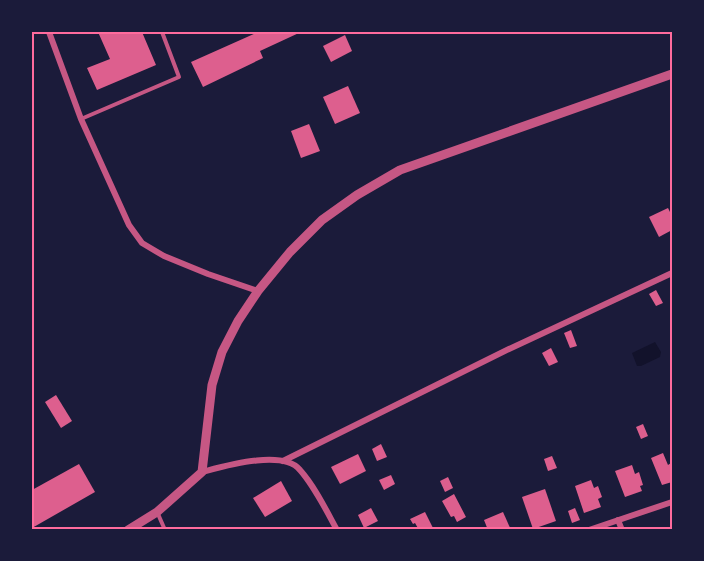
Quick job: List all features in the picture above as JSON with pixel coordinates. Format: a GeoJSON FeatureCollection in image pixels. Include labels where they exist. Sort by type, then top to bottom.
{"type":"FeatureCollection","features":[{"type":"Feature","properties":{"kind":"street"},"geometry":{"type":"LineString","coordinates":[[49,32],[81,119],[129,225],[142,243],[164,256],[258,291]]}},
{"type":"Feature","properties":{"kind":"street"},"geometry":{"type":"LineString","coordinates":[[202,472],[212,385],[237,321],[290,252],[322,220],[357,195],[400,170],[672,74]]}},
{"type":"Feature","properties":{"kind":"street"},"geometry":{"type":"LineString","coordinates":[[128,530],[157,512],[202,472],[243,462],[283,461],[508,349],[672,273]]}},
{"type":"Feature","properties":{"kind":"street"},"geometry":{"type":"LineString","coordinates":[[283,461],[299,468],[337,530]]}},
{"type":"Feature","properties":{"kind":"street"},"geometry":{"type":"LineString","coordinates":[[589,530],[672,502]]}},
{"type":"Feature","properties":{"kind":"street"},"geometry":{"type":"LineString","coordinates":[[618,520],[622,530]]}},
{"type":"Feature","properties":{"kind":"lane"},"geometry":{"type":"LineString","coordinates":[[81,119],[179,77],[162,32]]}},
{"type":"Feature","properties":{"kind":"lane"},"geometry":{"type":"LineString","coordinates":[[157,512],[165,530]]}},
{"type":"Feature","properties":{"kind":"shaded area"},"geometry":{"type":"Polygon","coordinates":[[[655,342],[661,352],[660,357],[637,366],[632,353],[655,342]]]}},
{"type":"Feature","properties":{"kind":"building"},"geometry":{"type":"Polygon","coordinates":[[[98,32],[142,32],[156,65],[97,90],[87,68],[110,59],[98,32]]]}},
{"type":"Feature","properties":{"kind":"building"},"geometry":{"type":"Polygon","coordinates":[[[258,32],[301,32],[260,51],[263,58],[203,87],[191,62],[258,32]]]}},
{"type":"Feature","properties":{"kind":"building"},"geometry":{"type":"Polygon","coordinates":[[[345,35],[352,51],[331,62],[323,46],[345,35]]]}},
{"type":"Feature","properties":{"kind":"building"},"geometry":{"type":"Polygon","coordinates":[[[348,86],[360,113],[335,124],[323,97],[348,86]]]}},
{"type":"Feature","properties":{"kind":"building"},"geometry":{"type":"Polygon","coordinates":[[[309,124],[320,151],[301,158],[291,131],[309,124]]]}},
{"type":"Feature","properties":{"kind":"building"},"geometry":{"type":"Polygon","coordinates":[[[668,208],[672,216],[672,230],[659,237],[649,217],[668,208]]]}},
{"type":"Feature","properties":{"kind":"building"},"geometry":{"type":"Polygon","coordinates":[[[656,290],[663,303],[656,306],[649,294],[656,290]]]}},
{"type":"Feature","properties":{"kind":"building"},"geometry":{"type":"Polygon","coordinates":[[[571,330],[577,346],[570,348],[564,333],[571,330]]]}},
{"type":"Feature","properties":{"kind":"building"},"geometry":{"type":"Polygon","coordinates":[[[551,348],[558,362],[549,366],[542,353],[551,348]]]}},
{"type":"Feature","properties":{"kind":"building"},"geometry":{"type":"Polygon","coordinates":[[[56,395],[72,421],[61,428],[45,402],[56,395]]]}},
{"type":"Feature","properties":{"kind":"building"},"geometry":{"type":"Polygon","coordinates":[[[643,424],[648,436],[641,439],[636,427],[643,424]]]}},
{"type":"Feature","properties":{"kind":"building"},"geometry":{"type":"Polygon","coordinates":[[[381,444],[387,457],[377,461],[372,449],[381,444]]]}},
{"type":"Feature","properties":{"kind":"building"},"geometry":{"type":"Polygon","coordinates":[[[663,453],[668,465],[671,463],[672,466],[672,482],[662,485],[651,458],[663,453]]]}},
{"type":"Feature","properties":{"kind":"building"},"geometry":{"type":"Polygon","coordinates":[[[358,454],[366,471],[340,484],[331,467],[358,454]]]}},
{"type":"Feature","properties":{"kind":"building"},"geometry":{"type":"Polygon","coordinates":[[[552,456],[557,468],[548,471],[544,459],[552,456]]]}},
{"type":"Feature","properties":{"kind":"building"},"geometry":{"type":"Polygon","coordinates":[[[79,464],[95,492],[32,528],[32,490],[79,464]]]}},
{"type":"Feature","properties":{"kind":"building"},"geometry":{"type":"Polygon","coordinates":[[[632,465],[635,474],[639,472],[643,485],[640,486],[642,491],[625,497],[615,471],[632,465]]]}},
{"type":"Feature","properties":{"kind":"building"},"geometry":{"type":"Polygon","coordinates":[[[391,475],[395,484],[384,490],[379,480],[391,475]]]}},
{"type":"Feature","properties":{"kind":"building"},"geometry":{"type":"Polygon","coordinates":[[[448,477],[453,488],[445,492],[440,481],[448,477]]]}},
{"type":"Feature","properties":{"kind":"building"},"geometry":{"type":"Polygon","coordinates":[[[591,480],[594,488],[598,486],[602,497],[598,499],[601,507],[584,513],[575,486],[591,480]]]}},
{"type":"Feature","properties":{"kind":"building"},"geometry":{"type":"Polygon","coordinates":[[[281,481],[292,501],[265,517],[253,498],[281,481]]]}},
{"type":"Feature","properties":{"kind":"building"},"geometry":{"type":"Polygon","coordinates":[[[545,489],[556,521],[533,529],[522,497],[545,489]]]}},
{"type":"Feature","properties":{"kind":"building"},"geometry":{"type":"Polygon","coordinates":[[[454,494],[466,517],[457,522],[454,516],[451,517],[442,501],[454,494]]]}},
{"type":"Feature","properties":{"kind":"building"},"geometry":{"type":"Polygon","coordinates":[[[371,508],[378,521],[364,528],[358,515],[371,508]]]}},
{"type":"Feature","properties":{"kind":"building"},"geometry":{"type":"Polygon","coordinates":[[[575,508],[580,520],[572,523],[568,511],[575,508]]]}},
{"type":"Feature","properties":{"kind":"building"},"geometry":{"type":"Polygon","coordinates":[[[425,512],[434,530],[419,530],[410,519],[425,512]]]}},
{"type":"Feature","properties":{"kind":"building"},"geometry":{"type":"Polygon","coordinates":[[[503,512],[511,530],[488,530],[484,520],[503,512]]]}}]}
